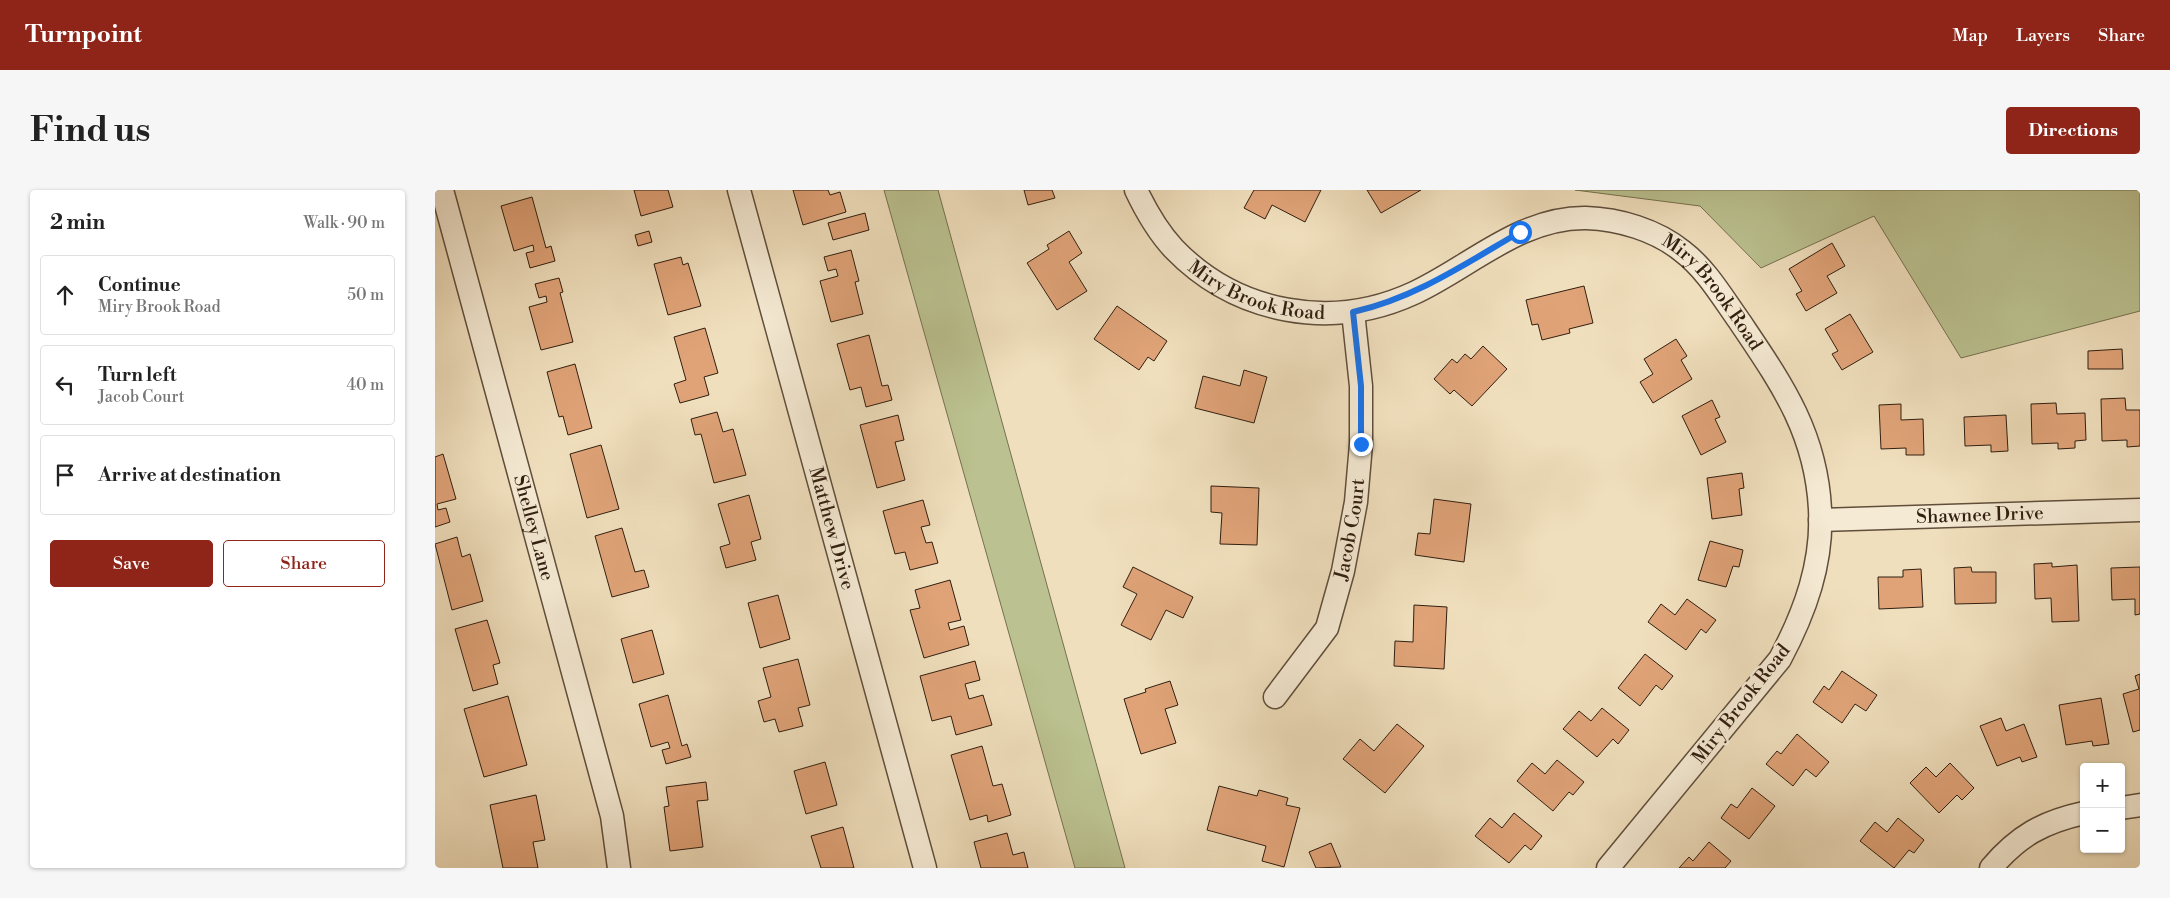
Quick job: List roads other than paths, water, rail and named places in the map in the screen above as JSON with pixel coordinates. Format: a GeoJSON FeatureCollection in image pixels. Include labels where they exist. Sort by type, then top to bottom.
{"type":"FeatureCollection","features":[{"type":"Feature","properties":{"kind":"street","name":"Shelley Lane"},"geometry":{"type":"LineString","coordinates":[[442,190],[443,224],[612,816],[619,868]]}},
{"type":"Feature","properties":{"kind":"street","name":"Matthew Drive"},"geometry":{"type":"LineString","coordinates":[[739,190],[925,868]]}},
{"type":"Feature","properties":{"kind":"street","name":"Miry Brook Road"},"geometry":{"type":"LineString","coordinates":[[1136,190],[1149,217],[1173,248],[1199,272],[1229,291],[1262,305],[1297,312],[1333,314],[1382,306],[1415,293],[1520,232],[1554,221],[1585,218],[1618,221],[1652,232],[1681,250],[1706,273],[1785,389],[1803,426],[1814,465],[1820,520],[1819,547],[1811,588],[1798,626],[1781,659],[1608,868]]}},
{"type":"Feature","properties":{"kind":"street","name":"Jacob Court"},"geometry":{"type":"LineString","coordinates":[[1275,697],[1327,628],[1343,571],[1356,502],[1361,444],[1361,386],[1353,312]]}},
{"type":"Feature","properties":{"kind":"street","name":"Shawnee Drive"},"geometry":{"type":"LineString","coordinates":[[1820,520],[2140,510]]}},
{"type":"Feature","properties":{"kind":"street"},"geometry":{"type":"LineString","coordinates":[[2125,808],[2140,806]]}},
{"type":"Feature","properties":{"kind":"street"},"geometry":{"type":"LineString","coordinates":[[1991,868],[2006,850],[2031,831],[2056,819],[2080,814]]}}]}
